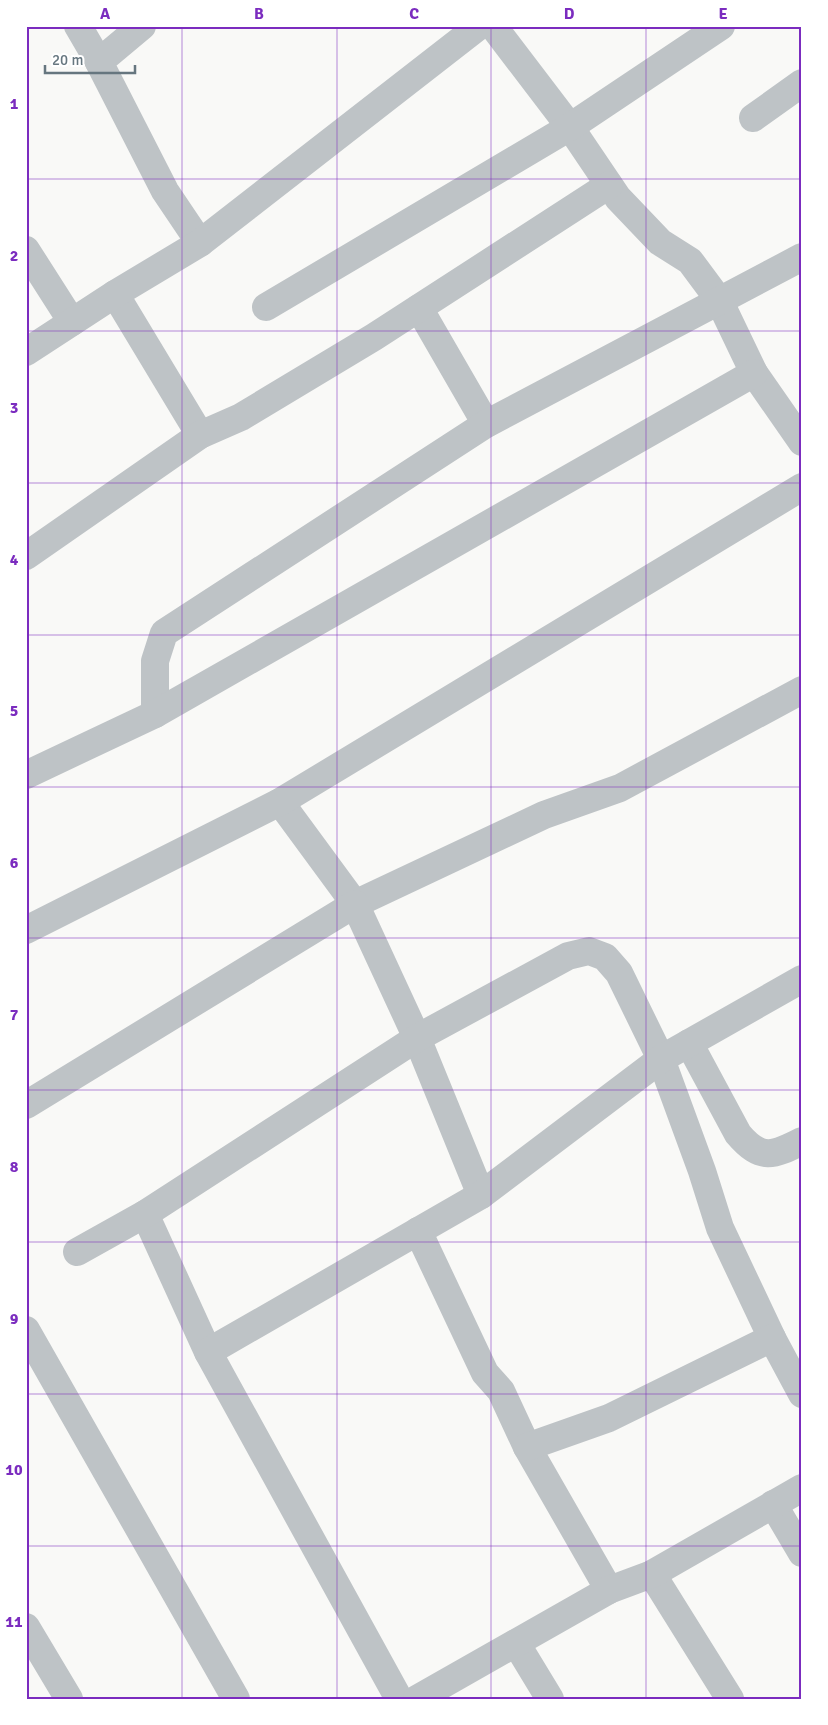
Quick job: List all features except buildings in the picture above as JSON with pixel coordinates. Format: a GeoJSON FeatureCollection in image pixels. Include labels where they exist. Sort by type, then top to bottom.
{"type":"FeatureCollection","features":[{"type":"Feature","properties":{"kind":"street"},"geometry":{"type":"LineString","coordinates":[[78,26],[99,62],[165,191],[200,244]]}},
{"type":"Feature","properties":{"kind":"street"},"geometry":{"type":"LineString","coordinates":[[99,62],[142,26]]}},
{"type":"Feature","properties":{"kind":"street"},"geometry":{"type":"LineString","coordinates":[[26,352],[115,294],[200,244],[479,26]]}},
{"type":"Feature","properties":{"kind":"street"},"geometry":{"type":"LineString","coordinates":[[493,26],[570,127],[618,198],[660,242],[690,261],[719,300],[754,373],[801,440]]}},
{"type":"Feature","properties":{"kind":"street"},"geometry":{"type":"LineString","coordinates":[[266,308],[570,127],[721,26]]}},
{"type":"Feature","properties":{"kind":"street"},"geometry":{"type":"LineString","coordinates":[[753,118],[802,83]]}},
{"type":"Feature","properties":{"kind":"street"},"geometry":{"type":"LineString","coordinates":[[26,556],[200,436],[241,417],[419,308],[609,185]]}},
{"type":"Feature","properties":{"kind":"street"},"geometry":{"type":"LineString","coordinates":[[26,250],[72,322]]}},
{"type":"Feature","properties":{"kind":"street"},"geometry":{"type":"LineString","coordinates":[[155,714],[155,661],[164,633],[486,424],[802,257]]}},
{"type":"Feature","properties":{"kind":"street"},"geometry":{"type":"LineString","coordinates":[[115,294],[200,436]]}},
{"type":"Feature","properties":{"kind":"street"},"geometry":{"type":"LineString","coordinates":[[419,308],[486,424]]}},
{"type":"Feature","properties":{"kind":"street"},"geometry":{"type":"LineString","coordinates":[[26,775],[155,714],[754,373]]}},
{"type":"Feature","properties":{"kind":"street"},"geometry":{"type":"LineString","coordinates":[[26,930],[280,802],[802,487]]}},
{"type":"Feature","properties":{"kind":"street"},"geometry":{"type":"LineString","coordinates":[[26,1104],[355,904],[544,815],[620,788],[802,690]]}},
{"type":"Feature","properties":{"kind":"street"},"geometry":{"type":"LineString","coordinates":[[280,802],[355,904],[416,1038],[481,1195]]}},
{"type":"Feature","properties":{"kind":"street"},"geometry":{"type":"LineString","coordinates":[[77,1252],[145,1214],[416,1038],[568,956],[589,951],[604,957],[619,972],[661,1059],[702,1171],[720,1228],[772,1338],[802,1394]]}},
{"type":"Feature","properties":{"kind":"street"},"geometry":{"type":"LineString","coordinates":[[208,1352],[481,1195],[661,1059],[802,979]]}},
{"type":"Feature","properties":{"kind":"street"},"geometry":{"type":"LineString","coordinates":[[689,1043],[738,1134],[749,1147],[761,1154],[781,1152],[802,1141]]}},
{"type":"Feature","properties":{"kind":"street"},"geometry":{"type":"LineString","coordinates":[[145,1214],[208,1352],[399,1699]]}},
{"type":"Feature","properties":{"kind":"street"},"geometry":{"type":"LineString","coordinates":[[418,1231],[485,1373],[501,1391],[527,1447],[609,1590]]}},
{"type":"Feature","properties":{"kind":"street"},"geometry":{"type":"LineString","coordinates":[[26,1330],[236,1699]]}},
{"type":"Feature","properties":{"kind":"street"},"geometry":{"type":"LineString","coordinates":[[527,1447],[608,1418],[772,1338]]}},
{"type":"Feature","properties":{"kind":"street"},"geometry":{"type":"LineString","coordinates":[[429,1696],[609,1590],[652,1574],[802,1488]]}},
{"type":"Feature","properties":{"kind":"street"},"geometry":{"type":"LineString","coordinates":[[773,1504],[802,1553]]}},
{"type":"Feature","properties":{"kind":"street"},"geometry":{"type":"LineString","coordinates":[[652,1574],[730,1699]]}},
{"type":"Feature","properties":{"kind":"street"},"geometry":{"type":"LineString","coordinates":[[26,1627],[68,1699]]}},
{"type":"Feature","properties":{"kind":"street"},"geometry":{"type":"LineString","coordinates":[[516,1644],[550,1699]]}}]}
